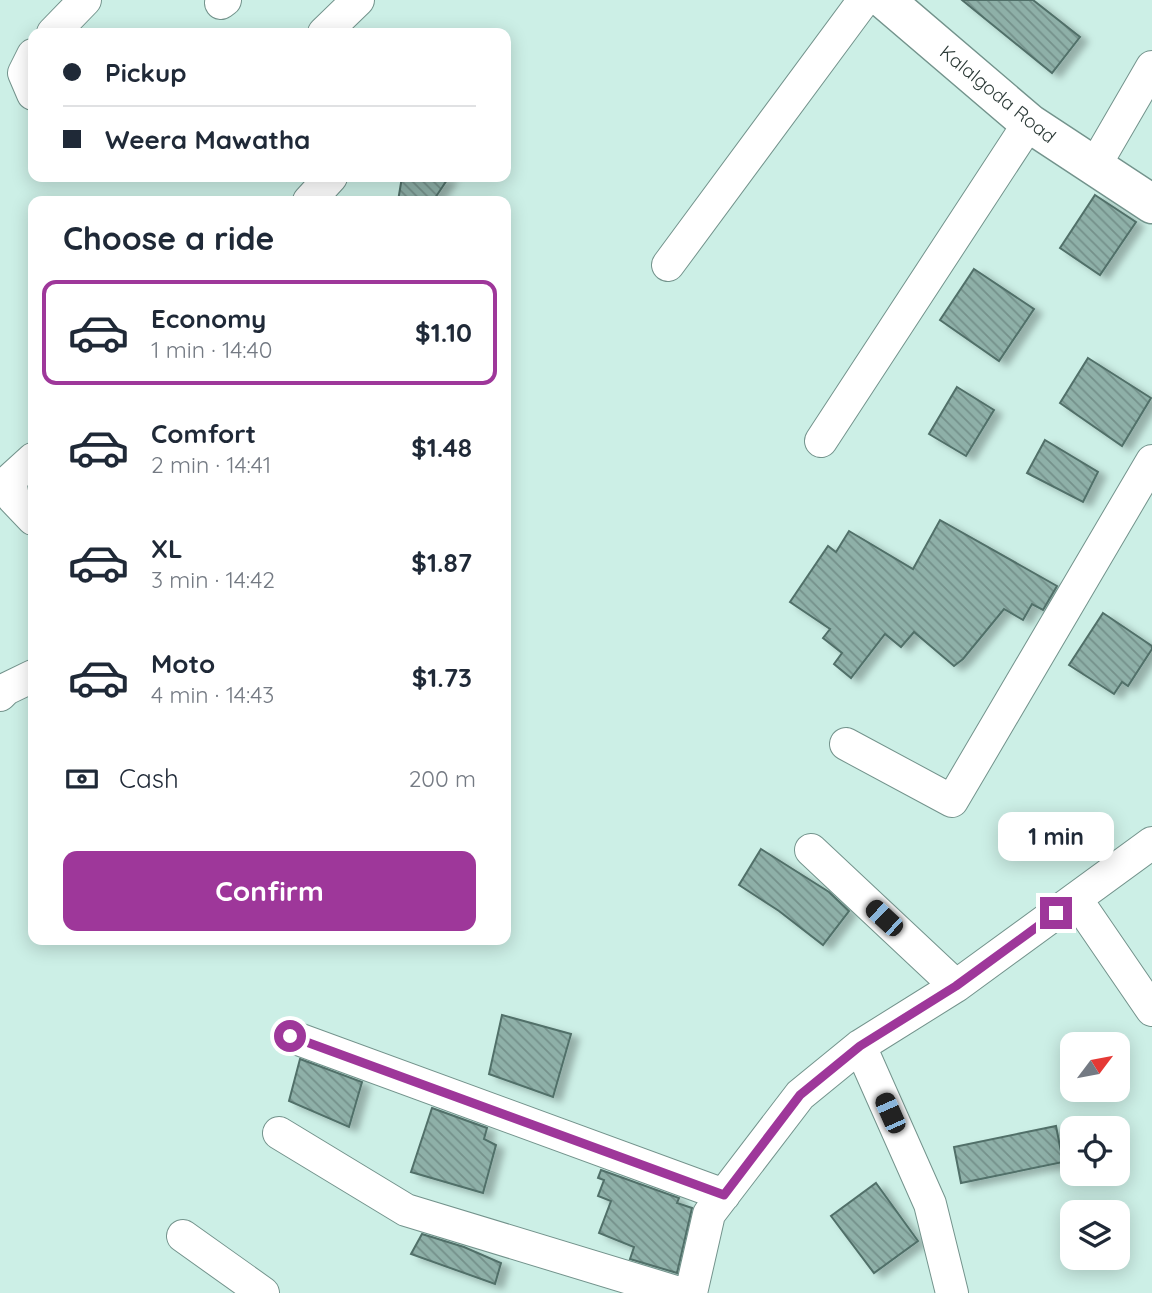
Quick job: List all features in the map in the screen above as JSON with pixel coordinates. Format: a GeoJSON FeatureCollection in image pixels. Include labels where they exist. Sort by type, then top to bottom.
{"type":"FeatureCollection","features":[{"type":"Feature","properties":{"kind":"street"},"geometry":{"type":"LineString","coordinates":[[58,28],[85,0]]}},
{"type":"Feature","properties":{"kind":"street"},"geometry":{"type":"LineString","coordinates":[[329,28],[358,0]]}},
{"type":"Feature","properties":{"kind":"street"},"geometry":{"type":"LineString","coordinates":[[668,265],[864,0]]}},
{"type":"Feature","properties":{"kind":"street","name":"Kalalgoda Road"},"geometry":{"type":"LineString","coordinates":[[885,0],[1029,123],[1152,204]]}},
{"type":"Feature","properties":{"kind":"street"},"geometry":{"type":"LineString","coordinates":[[28,65],[24,73],[28,82]]}},
{"type":"Feature","properties":{"kind":"street"},"geometry":{"type":"LineString","coordinates":[[1094,167],[1152,67]]}},
{"type":"Feature","properties":{"kind":"street"},"geometry":{"type":"LineString","coordinates":[[821,441],[1029,123]]}},
{"type":"Feature","properties":{"kind":"street"},"geometry":{"type":"LineString","coordinates":[[314,196],[326,182]]}},
{"type":"Feature","properties":{"kind":"street"},"geometry":{"type":"LineString","coordinates":[[846,744],[952,801],[1152,461]]}},
{"type":"Feature","properties":{"kind":"street"},"geometry":{"type":"LineString","coordinates":[[28,464],[10,480],[13,498],[28,514]]}},
{"type":"Feature","properties":{"kind":"street"},"geometry":{"type":"LineString","coordinates":[[0,695],[6,689],[28,678]]}},
{"type":"Feature","properties":{"kind":"street"},"geometry":{"type":"LineString","coordinates":[[691,1293],[709,1214],[800,1095],[860,1046],[956,986],[1152,843]]}},
{"type":"Feature","properties":{"kind":"street"},"geometry":{"type":"LineString","coordinates":[[811,850],[956,986]]}},
{"type":"Feature","properties":{"kind":"street"},"geometry":{"type":"LineString","coordinates":[[1076,899],[1152,1010]]}},
{"type":"Feature","properties":{"kind":"street"},"geometry":{"type":"LineString","coordinates":[[290,1036],[724,1195]]}},
{"type":"Feature","properties":{"kind":"street"},"geometry":{"type":"LineString","coordinates":[[860,1046],[930,1204],[951,1293]]}},
{"type":"Feature","properties":{"kind":"street"},"geometry":{"type":"LineString","coordinates":[[279,1133],[406,1210],[679,1293]]}},
{"type":"Feature","properties":{"kind":"street"},"geometry":{"type":"LineString","coordinates":[[184,1236],[262,1293]]}},
{"type":"Feature","properties":{"kind":"building"},"geometry":{"type":"Polygon","coordinates":[[[962,0],[1033,0],[1080,37],[1052,73],[962,0]]]}},
{"type":"Feature","properties":{"kind":"building"},"geometry":{"type":"Polygon","coordinates":[[[401,182],[446,182],[436,196],[399,196],[401,182]]]}},
{"type":"Feature","properties":{"kind":"building"},"geometry":{"type":"Polygon","coordinates":[[[1095,195],[1136,222],[1100,275],[1060,248],[1095,195]]]}},
{"type":"Feature","properties":{"kind":"building"},"geometry":{"type":"Polygon","coordinates":[[[974,269],[1034,309],[999,361],[940,320],[974,269]]]}},
{"type":"Feature","properties":{"kind":"building"},"geometry":{"type":"Polygon","coordinates":[[[1088,358],[1151,398],[1122,446],[1060,403],[1088,358]]]}},
{"type":"Feature","properties":{"kind":"building"},"geometry":{"type":"Polygon","coordinates":[[[957,387],[994,410],[966,456],[929,434],[957,387]]]}},
{"type":"Feature","properties":{"kind":"building"},"geometry":{"type":"Polygon","coordinates":[[[1045,440],[1098,472],[1083,502],[1027,473],[1045,440]]]}},
{"type":"Feature","properties":{"kind":"building"},"geometry":{"type":"Polygon","coordinates":[[[940,520],[1057,586],[1043,610],[1032,604],[1023,620],[1004,609],[963,659],[954,666],[914,632],[901,647],[885,634],[851,678],[834,664],[842,653],[823,638],[830,629],[790,602],[828,546],[836,552],[849,531],[913,569],[940,520]]]}},
{"type":"Feature","properties":{"kind":"building"},"geometry":{"type":"Polygon","coordinates":[[[1103,613],[1152,646],[1128,686],[1122,682],[1114,694],[1069,665],[1103,613]]]}},
{"type":"Feature","properties":{"kind":"building"},"geometry":{"type":"Polygon","coordinates":[[[761,849],[829,892],[849,911],[823,945],[739,885],[761,849]]]}},
{"type":"Feature","properties":{"kind":"building"},"geometry":{"type":"Polygon","coordinates":[[[502,1015],[571,1034],[553,1097],[489,1074],[502,1015]]]}},
{"type":"Feature","properties":{"kind":"building"},"geometry":{"type":"Polygon","coordinates":[[[300,1059],[362,1082],[349,1127],[289,1101],[300,1059]]]}},
{"type":"Feature","properties":{"kind":"building"},"geometry":{"type":"Polygon","coordinates":[[[432,1108],[487,1128],[484,1139],[496,1145],[483,1193],[411,1172],[432,1108]]]}},
{"type":"Feature","properties":{"kind":"building"},"geometry":{"type":"Polygon","coordinates":[[[1056,1126],[1060,1163],[961,1183],[954,1147],[1056,1126]]]}},
{"type":"Feature","properties":{"kind":"building"},"geometry":{"type":"Polygon","coordinates":[[[601,1170],[679,1198],[677,1203],[692,1208],[677,1273],[630,1259],[634,1247],[599,1233],[611,1201],[598,1196],[604,1180],[598,1178],[601,1170]]]}},
{"type":"Feature","properties":{"kind":"building"},"geometry":{"type":"Polygon","coordinates":[[[876,1183],[918,1241],[874,1273],[831,1216],[876,1183]]]}},
{"type":"Feature","properties":{"kind":"building"},"geometry":{"type":"Polygon","coordinates":[[[422,1234],[464,1247],[501,1263],[495,1284],[411,1254],[422,1234]]]}},
{"type":"Feature","properties":{"kind":"route"},"geometry":{"type":"LineString","coordinates":[[290,1036],[724,1195],[800,1095],[860,1046],[956,986],[1056,913]]}}]}
